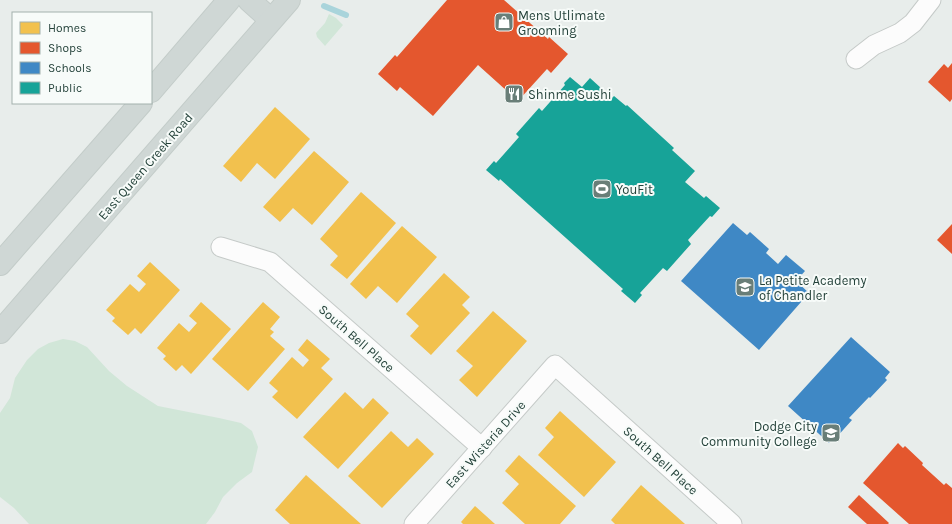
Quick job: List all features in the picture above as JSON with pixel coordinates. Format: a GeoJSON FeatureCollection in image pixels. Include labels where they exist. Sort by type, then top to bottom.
{"type":"FeatureCollection","features":[{"type":"Feature","properties":{"kind":"main road"},"geometry":{"type":"LineString","coordinates":[[152,90],[229,0]]}},
{"type":"Feature","properties":{"kind":"main road"},"geometry":{"type":"LineString","coordinates":[[249,0],[271,20]]}},
{"type":"Feature","properties":{"kind":"main road","name":"East Queen Creek Road"},"geometry":{"type":"LineString","coordinates":[[0,332],[289,0]]}},
{"type":"Feature","properties":{"kind":"main road"},"geometry":{"type":"LineString","coordinates":[[0,264],[140,104]]}},
{"type":"Feature","properties":{"kind":"street"},"geometry":{"type":"LineString","coordinates":[[856,59],[874,45],[900,32],[913,23],[931,0]]}},
{"type":"Feature","properties":{"kind":"street","name":"South Bell Place"},"geometry":{"type":"LineString","coordinates":[[221,247],[270,262],[482,448]]}},
{"type":"Feature","properties":{"kind":"street","name":"South Bell Place"},"geometry":{"type":"LineString","coordinates":[[555,365],[732,524]]}},
{"type":"Feature","properties":{"kind":"street","name":"East Wisteria Drive"},"geometry":{"type":"LineString","coordinates":[[414,524],[555,365]]}},
{"type":"Feature","properties":{"kind":"green space"},"geometry":{"type":"Polygon","coordinates":[[[329,14],[343,25],[325,46],[317,37],[316,33],[325,23],[329,14]]]}},
{"type":"Feature","properties":{"kind":"green space"},"geometry":{"type":"Polygon","coordinates":[[[63,339],[75,341],[87,347],[109,371],[127,386],[158,406],[241,423],[252,431],[258,447],[252,472],[237,483],[223,497],[215,512],[206,524],[29,524],[14,508],[0,497],[0,413],[10,398],[15,378],[27,360],[38,349],[49,343],[63,339]]]}},
{"type":"Feature","properties":{"kind":"building: Homes"},"geometry":{"type":"Polygon","coordinates":[[[275,107],[310,139],[275,179],[257,163],[241,182],[223,166],[275,107]]]}},
{"type":"Feature","properties":{"kind":"building: Homes"},"geometry":{"type":"Polygon","coordinates":[[[314,151],[349,182],[312,225],[293,208],[280,222],[263,207],[314,151]]]}},
{"type":"Feature","properties":{"kind":"building: Homes"},"geometry":{"type":"Polygon","coordinates":[[[361,192],[396,223],[347,279],[330,265],[338,256],[320,239],[361,192]]]}},
{"type":"Feature","properties":{"kind":"building: Homes"},"geometry":{"type":"Polygon","coordinates":[[[402,226],[437,257],[397,303],[378,286],[366,299],[350,284],[402,226]]]}},
{"type":"Feature","properties":{"kind":"building: Homes"},"geometry":{"type":"Polygon","coordinates":[[[150,262],[180,290],[141,334],[135,328],[128,335],[112,321],[115,318],[106,310],[130,284],[139,292],[146,284],[137,276],[150,262]]]}},
{"type":"Feature","properties":{"kind":"building: Homes"},"geometry":{"type":"Polygon","coordinates":[[[444,273],[470,297],[462,305],[470,313],[431,355],[410,336],[419,326],[406,314],[444,273]]]}},
{"type":"Feature","properties":{"kind":"building: Homes"},"geometry":{"type":"Polygon","coordinates":[[[201,302],[231,329],[191,374],[182,365],[176,371],[163,359],[166,356],[157,348],[179,323],[189,332],[197,323],[189,316],[201,302]]]}},
{"type":"Feature","properties":{"kind":"building: Homes"},"geometry":{"type":"Polygon","coordinates":[[[263,302],[280,317],[270,329],[274,332],[270,336],[285,349],[248,391],[212,359],[263,302]]]}},
{"type":"Feature","properties":{"kind":"building: Homes"},"geometry":{"type":"Polygon","coordinates":[[[493,311],[527,341],[477,397],[459,380],[473,366],[456,351],[493,311]]]}},
{"type":"Feature","properties":{"kind":"building: Homes"},"geometry":{"type":"Polygon","coordinates":[[[307,339],[330,359],[321,368],[333,379],[297,419],[272,397],[278,391],[269,383],[292,357],[303,367],[309,360],[298,350],[307,339]]]}},
{"type":"Feature","properties":{"kind":"building: Homes"},"geometry":{"type":"Polygon","coordinates":[[[345,392],[363,409],[373,398],[389,413],[338,469],[303,437],[345,392]]]}},
{"type":"Feature","properties":{"kind":"building: Homes"},"geometry":{"type":"Polygon","coordinates":[[[560,411],[616,462],[584,497],[538,455],[554,437],[545,428],[560,411]]]}},
{"type":"Feature","properties":{"kind":"building: Homes"},"geometry":{"type":"Polygon","coordinates":[[[391,431],[408,447],[417,438],[434,454],[382,508],[348,476],[391,431]]]}},
{"type":"Feature","properties":{"kind":"building: Homes"},"geometry":{"type":"Polygon","coordinates":[[[519,455],[576,506],[560,524],[525,524],[502,503],[519,484],[505,471],[519,455]]]}},
{"type":"Feature","properties":{"kind":"building: Homes"},"geometry":{"type":"Polygon","coordinates":[[[306,475],[361,524],[290,524],[275,510],[306,475]]]}},
{"type":"Feature","properties":{"kind":"building: Homes"},"geometry":{"type":"Polygon","coordinates":[[[641,485],[685,524],[615,524],[611,520],[641,485]]]}},
{"type":"Feature","properties":{"kind":"building: Homes"},"geometry":{"type":"Polygon","coordinates":[[[475,506],[495,524],[463,524],[461,522],[475,506]]]}},
{"type":"Feature","properties":{"kind":"building: Shops"},"geometry":{"type":"Polygon","coordinates":[[[447,0],[504,0],[548,39],[549,37],[568,54],[551,73],[547,69],[518,101],[478,65],[433,116],[400,87],[397,91],[378,74],[395,55],[397,57],[447,0]]]}},
{"type":"Feature","properties":{"kind":"building: Shops"},"geometry":{"type":"Polygon","coordinates":[[[952,63],[952,99],[950,102],[928,82],[944,64],[948,68],[952,63]]]}},
{"type":"Feature","properties":{"kind":"building: Shops"},"geometry":{"type":"Polygon","coordinates":[[[952,224],[952,254],[937,240],[952,224]]]}},
{"type":"Feature","properties":{"kind":"building: Shops"},"geometry":{"type":"Polygon","coordinates":[[[898,443],[903,448],[905,446],[923,463],[922,465],[944,485],[946,483],[952,488],[952,524],[909,524],[863,483],[898,443]]]}},
{"type":"Feature","properties":{"kind":"building: Shops"},"geometry":{"type":"Polygon","coordinates":[[[859,495],[889,523],[867,524],[848,507],[859,495]]]}},
{"type":"Feature","properties":{"kind":"building: Schools","name":"La Petite Academy of Chandler"},"geometry":{"type":"Polygon","coordinates":[[[733,223],[747,235],[750,232],[769,249],[766,253],[778,264],[786,255],[805,271],[796,281],[809,293],[759,350],[681,281],[733,223]]]}},
{"type":"Feature","properties":{"kind":"building: Schools"},"geometry":{"type":"Polygon","coordinates":[[[851,337],[890,372],[885,378],[887,380],[849,418],[852,420],[835,439],[833,437],[829,443],[788,406],[851,337]]]}},
{"type":"Feature","properties":{"kind":"building: Public","name":"YouFit"},"geometry":{"type":"Polygon","coordinates":[[[570,77],[582,87],[590,78],[612,98],[614,96],[626,106],[627,105],[674,148],[672,150],[695,171],[685,182],[704,198],[706,196],[720,208],[712,217],[710,216],[688,240],[691,244],[667,271],[663,268],[640,293],[642,295],[635,303],[621,291],[623,289],[500,179],[499,181],[486,170],[494,161],[496,163],[519,137],[516,134],[539,108],[542,111],[565,85],[564,83],[570,77]]]}},
{"type":"Feature","properties":{"kind":"waterway"},"geometry":{"type":"LineString","coordinates":[[324,6],[346,15]]}},
{"type":"Feature","properties":{"kind":"place","name":"Mens Utlimate Grooming"},"geometry":{"type":"Point","coordinates":[504,22]}},
{"type":"Feature","properties":{"kind":"place","name":"Shinme Sushi"},"geometry":{"type":"Point","coordinates":[514,94]}},
{"type":"Feature","properties":{"kind":"place","name":"YouFit"},"geometry":{"type":"Point","coordinates":[602,189]}},
{"type":"Feature","properties":{"kind":"place","name":"La Petite Academy of Chandler"},"geometry":{"type":"Point","coordinates":[745,287]}},
{"type":"Feature","properties":{"kind":"place","name":"Dodge City Community College"},"geometry":{"type":"Point","coordinates":[831,433]}}]}
